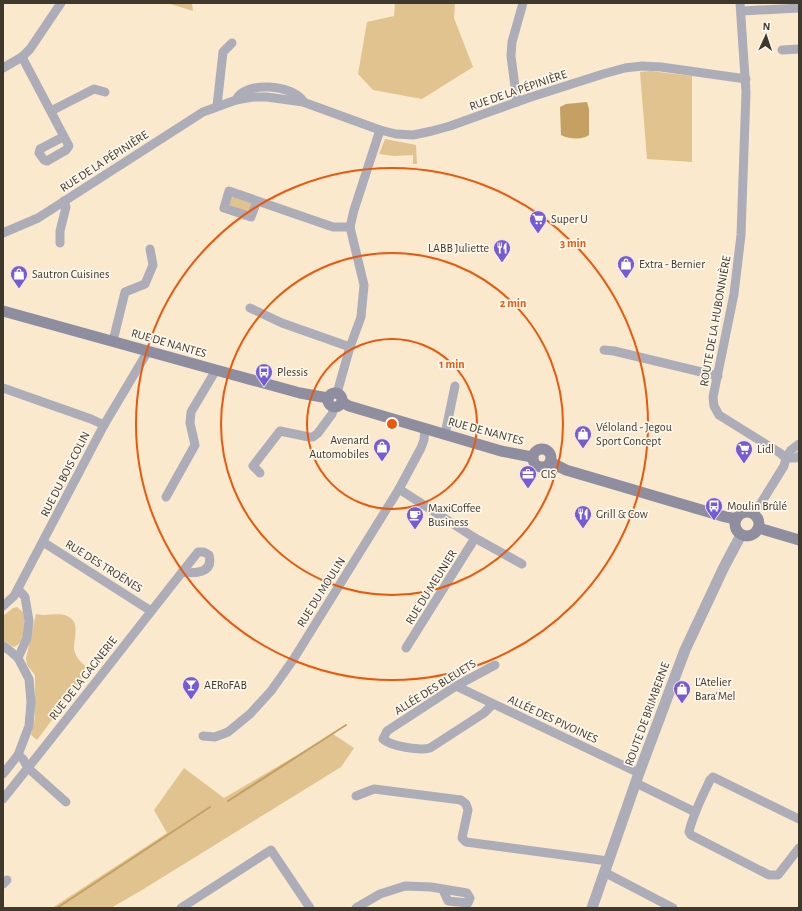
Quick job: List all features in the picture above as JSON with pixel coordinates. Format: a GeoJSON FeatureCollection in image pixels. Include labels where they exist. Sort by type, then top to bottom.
{"type":"FeatureCollection","features":[{"type":"Feature","properties":{"kind":"main road","name":"RUE DE NANTES"},"geometry":{"type":"LineString","coordinates":[[3,310],[300,393],[335,400],[349,406],[501,451],[532,457],[538,450],[544,449],[550,454],[550,462],[566,470],[736,519]]}},
{"type":"Feature","properties":{"kind":"main road"},"geometry":{"type":"LineString","coordinates":[[745,512],[753,513],[758,518],[759,528],[752,536],[748,537],[741,535],[738,533],[735,526],[736,519],[745,512]]}},
{"type":"Feature","properties":{"kind":"main road"},"geometry":{"type":"LineString","coordinates":[[759,528],[799,540]]}},
{"type":"Feature","properties":{"kind":"street"},"geometry":{"type":"LineString","coordinates":[[3,68],[22,57],[30,49],[61,3]]}},
{"type":"Feature","properties":{"kind":"street"},"geometry":{"type":"LineString","coordinates":[[517,102],[511,56],[512,42],[523,3]]}},
{"type":"Feature","properties":{"kind":"street"},"geometry":{"type":"LineString","coordinates":[[741,7],[799,8]]}},
{"type":"Feature","properties":{"kind":"street","name":"ROUTE DE LA HUBONNIÈRE"},"geometry":{"type":"LineString","coordinates":[[741,7],[746,79],[741,235],[734,294],[713,397],[714,406],[719,415],[786,458]]}},
{"type":"Feature","properties":{"kind":"street"},"geometry":{"type":"LineString","coordinates":[[217,106],[223,52],[232,44]]}},
{"type":"Feature","properties":{"kind":"street"},"geometry":{"type":"LineString","coordinates":[[782,50],[799,49]]}},
{"type":"Feature","properties":{"kind":"street"},"geometry":{"type":"LineString","coordinates":[[22,57],[63,137]]}},
{"type":"Feature","properties":{"kind":"street","name":"RUE DE LA PÉPINIÈRE"},"geometry":{"type":"LineString","coordinates":[[3,233],[38,218],[203,112],[236,100],[253,97],[267,97],[303,102],[380,130],[396,134],[413,135],[432,132],[517,102],[625,68],[642,66],[661,67],[746,79]]}},
{"type":"Feature","properties":{"kind":"street"},"geometry":{"type":"LineString","coordinates":[[51,111],[94,89],[105,92]]}},
{"type":"Feature","properties":{"kind":"street"},"geometry":{"type":"LineString","coordinates":[[260,473],[253,466],[280,431],[313,437],[318,433],[332,414],[350,347],[361,317],[364,285],[350,227],[354,210],[380,130]]}},
{"type":"Feature","properties":{"kind":"street"},"geometry":{"type":"LineString","coordinates":[[60,243],[60,231],[66,207],[64,201]]}},
{"type":"Feature","properties":{"kind":"street"},"geometry":{"type":"LineString","coordinates":[[257,201],[333,227],[350,227]]}},
{"type":"Feature","properties":{"kind":"street"},"geometry":{"type":"LineString","coordinates":[[113,341],[126,292],[145,284],[153,265],[150,249]]}},
{"type":"Feature","properties":{"kind":"street"},"geometry":{"type":"LineString","coordinates":[[250,308],[282,323],[350,347]]}},
{"type":"Feature","properties":{"kind":"street"},"geometry":{"type":"LineString","coordinates":[[604,350],[718,376]]}},
{"type":"Feature","properties":{"kind":"street","name":"RUE DU BOIS COLIN"},"geometry":{"type":"LineString","coordinates":[[3,606],[14,596],[18,589],[104,425],[148,351]]}},
{"type":"Feature","properties":{"kind":"street"},"geometry":{"type":"LineString","coordinates":[[166,496],[195,445],[190,423],[191,412],[216,370]]}},
{"type":"Feature","properties":{"kind":"street"},"geometry":{"type":"LineString","coordinates":[[445,434],[456,386]]}},
{"type":"Feature","properties":{"kind":"street"},"geometry":{"type":"LineString","coordinates":[[3,388],[104,425]]}},
{"type":"Feature","properties":{"kind":"street","name":"RUE DU MOULIN"},"geometry":{"type":"LineString","coordinates":[[203,736],[215,736],[228,732],[250,714],[271,691],[293,660],[399,489],[421,448],[424,440],[425,428]]}},
{"type":"Feature","properties":{"kind":"street"},"geometry":{"type":"LineString","coordinates":[[753,513],[784,466],[786,458],[791,450],[799,444]]}},
{"type":"Feature","properties":{"kind":"street"},"geometry":{"type":"LineString","coordinates":[[786,458],[796,458],[799,456]]}},
{"type":"Feature","properties":{"kind":"street"},"geometry":{"type":"LineString","coordinates":[[399,489],[475,538],[522,564]]}},
{"type":"Feature","properties":{"kind":"street","name":"ROUTE DE BRIMBERNE"},"geometry":{"type":"LineString","coordinates":[[592,908],[637,778],[685,650],[724,567],[741,535]]}},
{"type":"Feature","properties":{"kind":"street","name":"RUE DU MEUNIER"},"geometry":{"type":"LineString","coordinates":[[406,648],[475,538]]}},
{"type":"Feature","properties":{"kind":"street","name":"RUE DES TROËNES"},"geometry":{"type":"LineString","coordinates":[[43,542],[151,611]]}},
{"type":"Feature","properties":{"kind":"street","name":"RUE DE LA GAGNERIE"},"geometry":{"type":"LineString","coordinates":[[3,799],[182,572]]}},
{"type":"Feature","properties":{"kind":"street"},"geometry":{"type":"LineString","coordinates":[[18,589],[25,597],[29,621],[27,638],[18,658]]}},
{"type":"Feature","properties":{"kind":"street"},"geometry":{"type":"LineString","coordinates":[[3,646],[18,658],[29,679],[31,702],[29,726],[18,755],[3,774]]}},
{"type":"Feature","properties":{"kind":"street","name":"ALLÉE DES BLEUETS"},"geometry":{"type":"LineString","coordinates":[[493,704],[484,712],[425,750],[387,743],[383,739],[387,731],[456,686],[495,665]]}},
{"type":"Feature","properties":{"kind":"street","name":"ALLÉE DES PIVOINES"},"geometry":{"type":"LineString","coordinates":[[456,686],[637,778],[695,812]]}},
{"type":"Feature","properties":{"kind":"street"},"geometry":{"type":"LineString","coordinates":[[18,755],[23,759],[28,768],[66,802]]}},
{"type":"Feature","properties":{"kind":"street"},"geometry":{"type":"LineString","coordinates":[[799,819],[713,777],[710,780],[695,812],[689,832],[691,835],[769,875],[778,875],[799,848]]}},
{"type":"Feature","properties":{"kind":"street"},"geometry":{"type":"LineString","coordinates":[[356,796],[374,789],[461,800],[466,804],[468,810],[462,838],[466,842],[608,861]]}},
{"type":"Feature","properties":{"kind":"street"},"geometry":{"type":"LineString","coordinates":[[181,908],[192,905],[272,850],[310,908]]}},
{"type":"Feature","properties":{"kind":"street"},"geometry":{"type":"LineString","coordinates":[[604,872],[673,908]]}},
{"type":"Feature","properties":{"kind":"street"},"geometry":{"type":"LineString","coordinates":[[356,908],[380,894],[405,886],[444,890]]}},
{"type":"Feature","properties":{"kind":"shaded area"},"geometry":{"type":"Polygon","coordinates":[[[167,3],[192,3],[193,11],[167,3]]]}},
{"type":"Feature","properties":{"kind":"shaded area"},"geometry":{"type":"Polygon","coordinates":[[[395,3],[455,3],[454,18],[473,67],[422,99],[373,90],[358,74],[367,22],[394,16],[395,3]]]}},
{"type":"Feature","properties":{"kind":"shaded area"},"geometry":{"type":"Polygon","coordinates":[[[650,71],[692,76],[692,162],[647,159],[640,72],[650,71]]]}},
{"type":"Feature","properties":{"kind":"shaded area"},"geometry":{"type":"Polygon","coordinates":[[[587,102],[589,109],[589,135],[583,138],[575,138],[561,135],[560,107],[566,104],[587,102]]]}},
{"type":"Feature","properties":{"kind":"shaded area"},"geometry":{"type":"Polygon","coordinates":[[[385,139],[416,145],[417,164],[413,164],[413,155],[394,156],[379,154],[385,139]]]}},
{"type":"Feature","properties":{"kind":"shaded area"},"geometry":{"type":"Polygon","coordinates":[[[234,197],[251,203],[251,207],[247,212],[231,206],[228,203],[230,198],[234,197]]]}},
{"type":"Feature","properties":{"kind":"shaded area"},"geometry":{"type":"Polygon","coordinates":[[[17,607],[23,612],[25,626],[21,641],[14,647],[3,641],[3,616],[13,608],[17,607]]]}},
{"type":"Feature","properties":{"kind":"shaded area"},"geometry":{"type":"Polygon","coordinates":[[[36,614],[63,615],[72,619],[76,628],[74,649],[76,656],[79,661],[90,669],[37,740],[31,735],[35,718],[35,675],[27,665],[26,658],[36,614]]]}},
{"type":"Feature","properties":{"kind":"shaded area"},"geometry":{"type":"Polygon","coordinates":[[[333,734],[354,748],[341,767],[111,908],[52,908],[167,833],[154,810],[184,768],[224,798],[333,734]]]}},
{"type":"Feature","properties":{"kind":"waterway"},"geometry":{"type":"LineString","coordinates":[[228,801],[346,725]]}},
{"type":"Feature","properties":{"kind":"waterway"},"geometry":{"type":"LineString","coordinates":[[57,908],[210,807]]}},
{"type":"Feature","properties":{"kind":"place","name":"Super U"},"geometry":{"type":"Point","coordinates":[538,234]}},
{"type":"Feature","properties":{"kind":"place","name":"LABB Juliette"},"geometry":{"type":"Point","coordinates":[502,263]}},
{"type":"Feature","properties":{"kind":"place","name":"Extra - Bernier"},"geometry":{"type":"Point","coordinates":[626,279]}},
{"type":"Feature","properties":{"kind":"place","name":"Sautron Cuisines"},"geometry":{"type":"Point","coordinates":[19,289]}},
{"type":"Feature","properties":{"kind":"place","name":"Plessis"},"geometry":{"type":"Point","coordinates":[264,387]}},
{"type":"Feature","properties":{"kind":"place","name":"Véloland - Jegou Sport Concept"},"geometry":{"type":"Point","coordinates":[583,449]}},
{"type":"Feature","properties":{"kind":"place","name":"Avenard Automobiles"},"geometry":{"type":"Point","coordinates":[382,462]}},
{"type":"Feature","properties":{"kind":"place","name":"Lidl"},"geometry":{"type":"Point","coordinates":[744,464]}},
{"type":"Feature","properties":{"kind":"place","name":"CIS"},"geometry":{"type":"Point","coordinates":[528,489]}},
{"type":"Feature","properties":{"kind":"place","name":"Moulin Brûlé"},"geometry":{"type":"Point","coordinates":[714,521]}},
{"type":"Feature","properties":{"kind":"place","name":"Grill & Cow"},"geometry":{"type":"Point","coordinates":[583,529]}},
{"type":"Feature","properties":{"kind":"place","name":"MaxiCoffee Business"},"geometry":{"type":"Point","coordinates":[415,530]}},
{"type":"Feature","properties":{"kind":"place","name":"AERoFAB"},"geometry":{"type":"Point","coordinates":[191,700]}},
{"type":"Feature","properties":{"kind":"place","name":"L'Atelier Bara'Mel"},"geometry":{"type":"Point","coordinates":[682,704]}}]}
